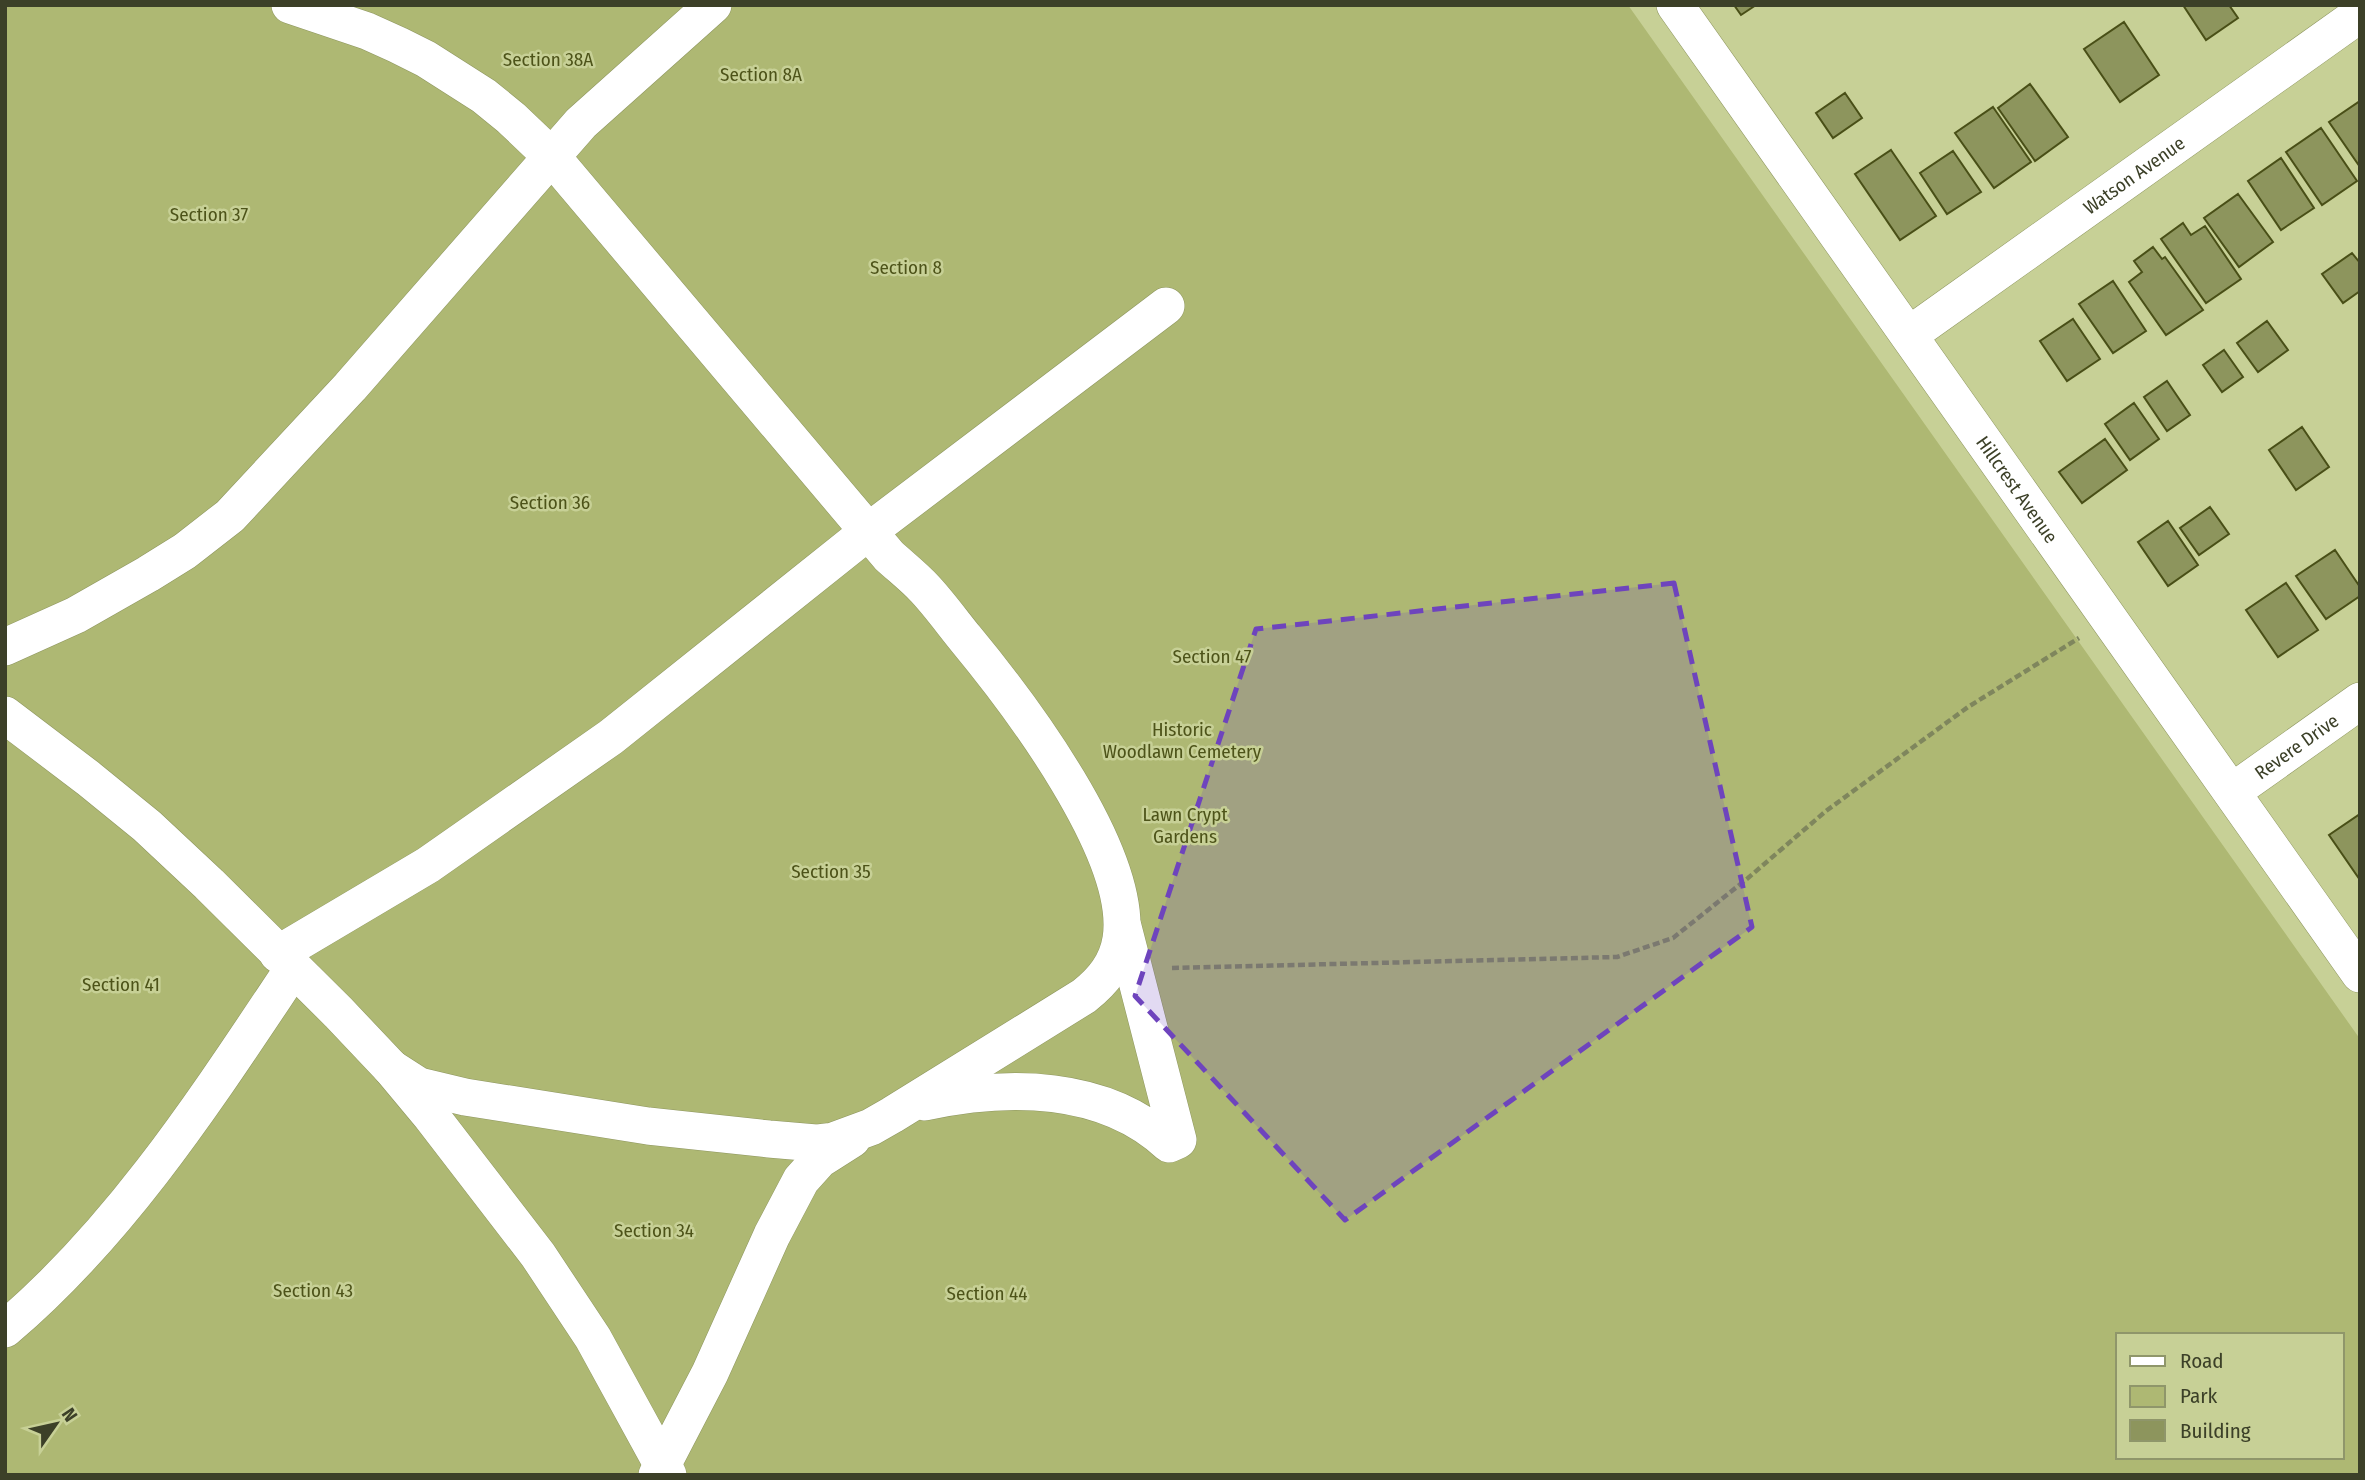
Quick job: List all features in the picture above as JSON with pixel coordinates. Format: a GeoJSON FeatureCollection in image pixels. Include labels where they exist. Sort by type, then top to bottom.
{"type":"FeatureCollection","features":[{"type":"Feature","properties":{"kind":"street"},"geometry":{"type":"LineString","coordinates":[[290,5],[367,31],[426,59],[484,96],[552,157],[890,556],[926,589],[978,654],[1058,765],[1078,798],[1107,860],[1117,890],[1121,919],[1178,1140],[1169,1144],[1151,1127],[1101,1103],[1039,1092],[962,1094],[920,1104],[833,1141],[816,1143],[648,1126],[465,1097],[419,1086],[391,1068]]}},
{"type":"Feature","properties":{"kind":"street"},"geometry":{"type":"LineString","coordinates":[[5,647],[76,615],[148,574],[185,551],[230,516],[306,436],[581,123],[713,5]]}},
{"type":"Feature","properties":{"kind":"street","name":"Hillcrest Avenue"},"geometry":{"type":"LineString","coordinates":[[1675,5],[2360,974]]}},
{"type":"Feature","properties":{"kind":"street","name":"Watson Avenue"},"geometry":{"type":"LineString","coordinates":[[1909,335],[2360,14]]}},
{"type":"Feature","properties":{"kind":"street"},"geometry":{"type":"LineString","coordinates":[[5,1329],[60,1280],[176,1139],[286,961],[570,767],[671,691],[869,531],[1166,306]]}},
{"type":"Feature","properties":{"kind":"street","name":"Revere Drive"},"geometry":{"type":"LineString","coordinates":[[2231,792],[2360,701]]}},
{"type":"Feature","properties":{"kind":"street"},"geometry":{"type":"LineString","coordinates":[[5,715],[147,826],[209,884],[391,1068],[538,1255],[593,1338],[663,1471]]}},
{"type":"Feature","properties":{"kind":"street"},"geometry":{"type":"LineString","coordinates":[[663,1471],[772,1236],[801,1180],[819,1160],[1084,996],[1100,983],[1110,971],[1121,940],[1121,919]]}},
{"type":"Feature","properties":{"kind":"path"},"geometry":{"type":"LineString","coordinates":[[1135,969],[1617,957],[1662,942],[1673,938],[1826,811],[1957,715],[2109,619]]}},
{"type":"Feature","properties":{"kind":"highlighted area"},"geometry":{"type":"Polygon","coordinates":[[[1674,583],[1752,927],[1345,1220],[1135,996],[1256,629],[1674,583]]]}},
{"type":"Feature","properties":{"kind":"green space","name":"Historic Woodlawn Cemetery"},"geometry":{"type":"Polygon","coordinates":[[[5,5],[1628,5],[2360,1039],[2360,1475],[5,1475],[5,5]]]}},
{"type":"Feature","properties":{"kind":"building"},"geometry":{"type":"Polygon","coordinates":[[[1734,5],[1756,5],[1741,15],[1734,5]]]}},
{"type":"Feature","properties":{"kind":"building"},"geometry":{"type":"Polygon","coordinates":[[[2183,5],[2229,5],[2238,18],[2206,40],[2183,5]]]}},
{"type":"Feature","properties":{"kind":"building"},"geometry":{"type":"Polygon","coordinates":[[[2124,22],[2159,75],[2120,102],[2084,49],[2124,22]]]}},
{"type":"Feature","properties":{"kind":"building"},"geometry":{"type":"Polygon","coordinates":[[[2030,84],[2068,137],[2035,161],[1998,108],[2030,84]]]}},
{"type":"Feature","properties":{"kind":"building"},"geometry":{"type":"Polygon","coordinates":[[[1845,93],[1862,118],[1833,138],[1816,113],[1845,93]]]}},
{"type":"Feature","properties":{"kind":"building"},"geometry":{"type":"Polygon","coordinates":[[[2360,101],[2360,167],[2329,122],[2360,101]]]}},
{"type":"Feature","properties":{"kind":"building"},"geometry":{"type":"Polygon","coordinates":[[[1993,107],[2031,162],[1994,188],[1955,133],[1993,107]]]}},
{"type":"Feature","properties":{"kind":"building"},"geometry":{"type":"Polygon","coordinates":[[[2321,128],[2357,181],[2322,205],[2286,152],[2321,128]]]}},
{"type":"Feature","properties":{"kind":"building"},"geometry":{"type":"Polygon","coordinates":[[[1891,150],[1936,216],[1900,240],[1855,174],[1891,150]]]}},
{"type":"Feature","properties":{"kind":"building"},"geometry":{"type":"Polygon","coordinates":[[[1953,151],[1981,192],[1947,214],[1920,173],[1953,151]]]}},
{"type":"Feature","properties":{"kind":"building"},"geometry":{"type":"Polygon","coordinates":[[[2281,158],[2314,208],[2281,230],[2248,181],[2281,158]]]}},
{"type":"Feature","properties":{"kind":"building"},"geometry":{"type":"Polygon","coordinates":[[[2238,194],[2273,242],[2239,267],[2204,218],[2238,194]]]}},
{"type":"Feature","properties":{"kind":"building"},"geometry":{"type":"Polygon","coordinates":[[[2183,223],[2191,235],[2205,226],[2241,279],[2206,303],[2161,239],[2183,223]]]}},
{"type":"Feature","properties":{"kind":"building"},"geometry":{"type":"Polygon","coordinates":[[[2153,247],[2162,259],[2165,257],[2203,310],[2166,335],[2129,282],[2142,272],[2134,261],[2153,247]]]}},
{"type":"Feature","properties":{"kind":"building"},"geometry":{"type":"Polygon","coordinates":[[[2352,253],[2360,263],[2360,291],[2343,303],[2322,274],[2352,253]]]}},
{"type":"Feature","properties":{"kind":"building"},"geometry":{"type":"Polygon","coordinates":[[[2113,281],[2146,331],[2113,353],[2079,304],[2113,281]]]}},
{"type":"Feature","properties":{"kind":"building"},"geometry":{"type":"Polygon","coordinates":[[[2073,319],[2100,359],[2067,381],[2040,341],[2073,319]]]}},
{"type":"Feature","properties":{"kind":"building"},"geometry":{"type":"Polygon","coordinates":[[[2267,321],[2288,350],[2258,372],[2237,343],[2267,321]]]}},
{"type":"Feature","properties":{"kind":"building"},"geometry":{"type":"Polygon","coordinates":[[[2224,350],[2243,377],[2222,392],[2203,365],[2224,350]]]}},
{"type":"Feature","properties":{"kind":"building"},"geometry":{"type":"Polygon","coordinates":[[[2167,381],[2190,415],[2167,431],[2144,397],[2167,381]]]}},
{"type":"Feature","properties":{"kind":"building"},"geometry":{"type":"Polygon","coordinates":[[[2134,403],[2159,439],[2130,460],[2105,424],[2134,403]]]}},
{"type":"Feature","properties":{"kind":"building"},"geometry":{"type":"Polygon","coordinates":[[[2302,427],[2329,467],[2296,490],[2269,450],[2302,427]]]}},
{"type":"Feature","properties":{"kind":"building"},"geometry":{"type":"Polygon","coordinates":[[[2105,439],[2127,470],[2082,503],[2059,472],[2105,439]]]}},
{"type":"Feature","properties":{"kind":"building"},"geometry":{"type":"Polygon","coordinates":[[[2210,507],[2229,534],[2199,555],[2180,528],[2210,507]]]}},
{"type":"Feature","properties":{"kind":"building"},"geometry":{"type":"Polygon","coordinates":[[[2168,521],[2198,565],[2168,586],[2138,542],[2168,521]]]}},
{"type":"Feature","properties":{"kind":"building"},"geometry":{"type":"Polygon","coordinates":[[[2335,550],[2360,587],[2360,596],[2326,619],[2296,576],[2335,550]]]}},
{"type":"Feature","properties":{"kind":"building"},"geometry":{"type":"Polygon","coordinates":[[[2286,583],[2318,630],[2278,657],[2246,610],[2286,583]]]}},
{"type":"Feature","properties":{"kind":"building"},"geometry":{"type":"Polygon","coordinates":[[[2360,814],[2360,880],[2329,835],[2360,814]]]}},
{"type":"Feature","properties":{"kind":"park label","name":"Section 38A"},"geometry":{"type":"Point","coordinates":[548,59]}},
{"type":"Feature","properties":{"kind":"park label","name":"Section 8A"},"geometry":{"type":"Point","coordinates":[761,74]}},
{"type":"Feature","properties":{"kind":"park label","name":"Section 37"},"geometry":{"type":"Point","coordinates":[209,214]}},
{"type":"Feature","properties":{"kind":"park label","name":"Section 8"},"geometry":{"type":"Point","coordinates":[906,267]}},
{"type":"Feature","properties":{"kind":"park label","name":"Section 36"},"geometry":{"type":"Point","coordinates":[550,502]}},
{"type":"Feature","properties":{"kind":"park label","name":"Section 47"},"geometry":{"type":"Point","coordinates":[1212,656]}},
{"type":"Feature","properties":{"kind":"park label","name":"Lawn Crypt Gardens"},"geometry":{"type":"Point","coordinates":[1185,825]}},
{"type":"Feature","properties":{"kind":"park label","name":"Section 35"},"geometry":{"type":"Point","coordinates":[831,871]}},
{"type":"Feature","properties":{"kind":"park label","name":"Section 41"},"geometry":{"type":"Point","coordinates":[121,984]}},
{"type":"Feature","properties":{"kind":"park label","name":"Section 34"},"geometry":{"type":"Point","coordinates":[654,1230]}},
{"type":"Feature","properties":{"kind":"park label","name":"Section 43"},"geometry":{"type":"Point","coordinates":[313,1290]}},
{"type":"Feature","properties":{"kind":"park label","name":"Section 44"},"geometry":{"type":"Point","coordinates":[987,1293]}}]}
